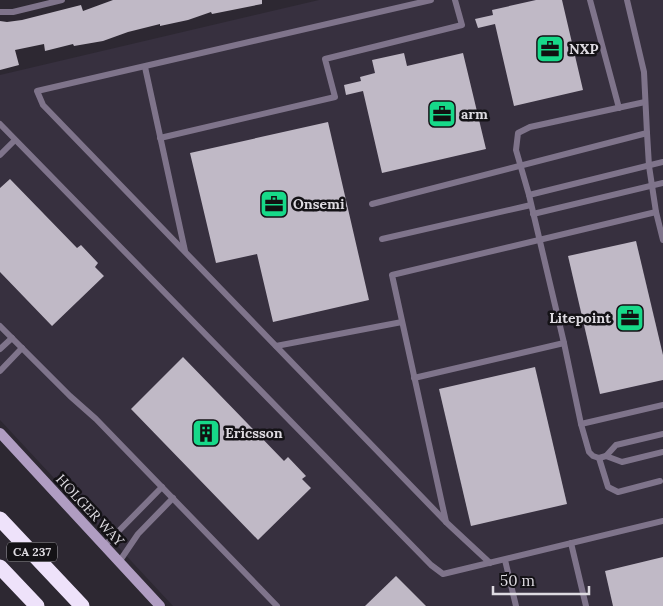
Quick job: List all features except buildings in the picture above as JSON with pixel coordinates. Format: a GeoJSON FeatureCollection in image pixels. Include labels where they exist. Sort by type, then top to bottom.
{"type":"FeatureCollection","features":[{"type":"Feature","properties":{"kind":"highway","name":"CA 237"},"geometry":{"type":"LineString","coordinates":[[0,519],[82,606]]}},
{"type":"Feature","properties":{"kind":"highway","name":"CA 237"},"geometry":{"type":"LineString","coordinates":[[0,567],[37,606]]}},
{"type":"Feature","properties":{"kind":"street","name":"HOLGER WAY"},"geometry":{"type":"LineString","coordinates":[[0,433],[160,606]]}},
{"type":"Feature","properties":{"kind":"lane"},"geometry":{"type":"LineString","coordinates":[[0,12],[12,12],[62,0]]}},
{"type":"Feature","properties":{"kind":"lane"},"geometry":{"type":"LineString","coordinates":[[431,0],[38,92],[43,105],[447,523],[490,563]]}},
{"type":"Feature","properties":{"kind":"lane"},"geometry":{"type":"LineString","coordinates":[[160,138],[334,97],[325,59],[462,25],[455,0]]}},
{"type":"Feature","properties":{"kind":"lane"},"geometry":{"type":"LineString","coordinates":[[590,0],[619,108]]}},
{"type":"Feature","properties":{"kind":"lane"},"geometry":{"type":"LineString","coordinates":[[627,0],[644,72],[648,166],[663,240]]}},
{"type":"Feature","properties":{"kind":"lane"},"geometry":{"type":"LineString","coordinates":[[144,67],[185,252]]}},
{"type":"Feature","properties":{"kind":"lane"},"geometry":{"type":"LineString","coordinates":[[645,102],[530,127],[518,133],[516,150],[540,240],[589,452],[598,458],[606,456],[616,445],[663,434]]}},
{"type":"Feature","properties":{"kind":"lane"},"geometry":{"type":"LineString","coordinates":[[0,124],[431,565],[443,574],[663,521]]}},
{"type":"Feature","properties":{"kind":"lane"},"geometry":{"type":"LineString","coordinates":[[372,204],[647,134]]}},
{"type":"Feature","properties":{"kind":"lane"},"geometry":{"type":"LineString","coordinates":[[0,155],[15,140]]}},
{"type":"Feature","properties":{"kind":"lane"},"geometry":{"type":"LineString","coordinates":[[529,195],[663,162]]}},
{"type":"Feature","properties":{"kind":"lane"},"geometry":{"type":"LineString","coordinates":[[533,214],[663,183]]}},
{"type":"Feature","properties":{"kind":"lane"},"geometry":{"type":"LineString","coordinates":[[382,238],[531,205]]}},
{"type":"Feature","properties":{"kind":"lane"},"geometry":{"type":"LineString","coordinates":[[447,523],[392,275],[656,212]]}},
{"type":"Feature","properties":{"kind":"lane"},"geometry":{"type":"LineString","coordinates":[[276,346],[402,322]]}},
{"type":"Feature","properties":{"kind":"lane"},"geometry":{"type":"LineString","coordinates":[[0,326],[96,419],[277,606]]}},
{"type":"Feature","properties":{"kind":"lane"},"geometry":{"type":"LineString","coordinates":[[0,349],[12,338]]}},
{"type":"Feature","properties":{"kind":"lane"},"geometry":{"type":"LineString","coordinates":[[414,378],[564,343]]}},
{"type":"Feature","properties":{"kind":"lane"},"geometry":{"type":"LineString","coordinates":[[0,371],[22,348]]}},
{"type":"Feature","properties":{"kind":"lane"},"geometry":{"type":"LineString","coordinates":[[581,424],[663,405]]}},
{"type":"Feature","properties":{"kind":"lane"},"geometry":{"type":"LineString","coordinates":[[606,456],[622,462],[663,452]]}},
{"type":"Feature","properties":{"kind":"lane"},"geometry":{"type":"LineString","coordinates":[[598,458],[608,487],[612,490],[618,492],[660,481]]}},
{"type":"Feature","properties":{"kind":"lane"},"geometry":{"type":"LineString","coordinates":[[104,546],[162,487]]}},
{"type":"Feature","properties":{"kind":"lane"},"geometry":{"type":"LineString","coordinates":[[119,562],[138,534],[173,498]]}},
{"type":"Feature","properties":{"kind":"lane"},"geometry":{"type":"LineString","coordinates":[[572,543],[586,606]]}},
{"type":"Feature","properties":{"kind":"lane"},"geometry":{"type":"LineString","coordinates":[[505,560],[516,606]]}},
{"type":"Feature","properties":{"kind":"shaded area"},"geometry":{"type":"Polygon","coordinates":[[[319,0],[663,0],[663,606],[173,606],[0,420],[0,75],[319,0]]]}},
{"type":"Feature","properties":{"kind":"place","name":"NXP"},"geometry":{"type":"Point","coordinates":[550,49]}},
{"type":"Feature","properties":{"kind":"place","name":"arm"},"geometry":{"type":"Point","coordinates":[442,114]}},
{"type":"Feature","properties":{"kind":"place","name":"Onsemi"},"geometry":{"type":"Point","coordinates":[274,204]}},
{"type":"Feature","properties":{"kind":"place","name":"Litepoint"},"geometry":{"type":"Point","coordinates":[630,318]}},
{"type":"Feature","properties":{"kind":"place","name":"Ericsson"},"geometry":{"type":"Point","coordinates":[206,433]}}]}
